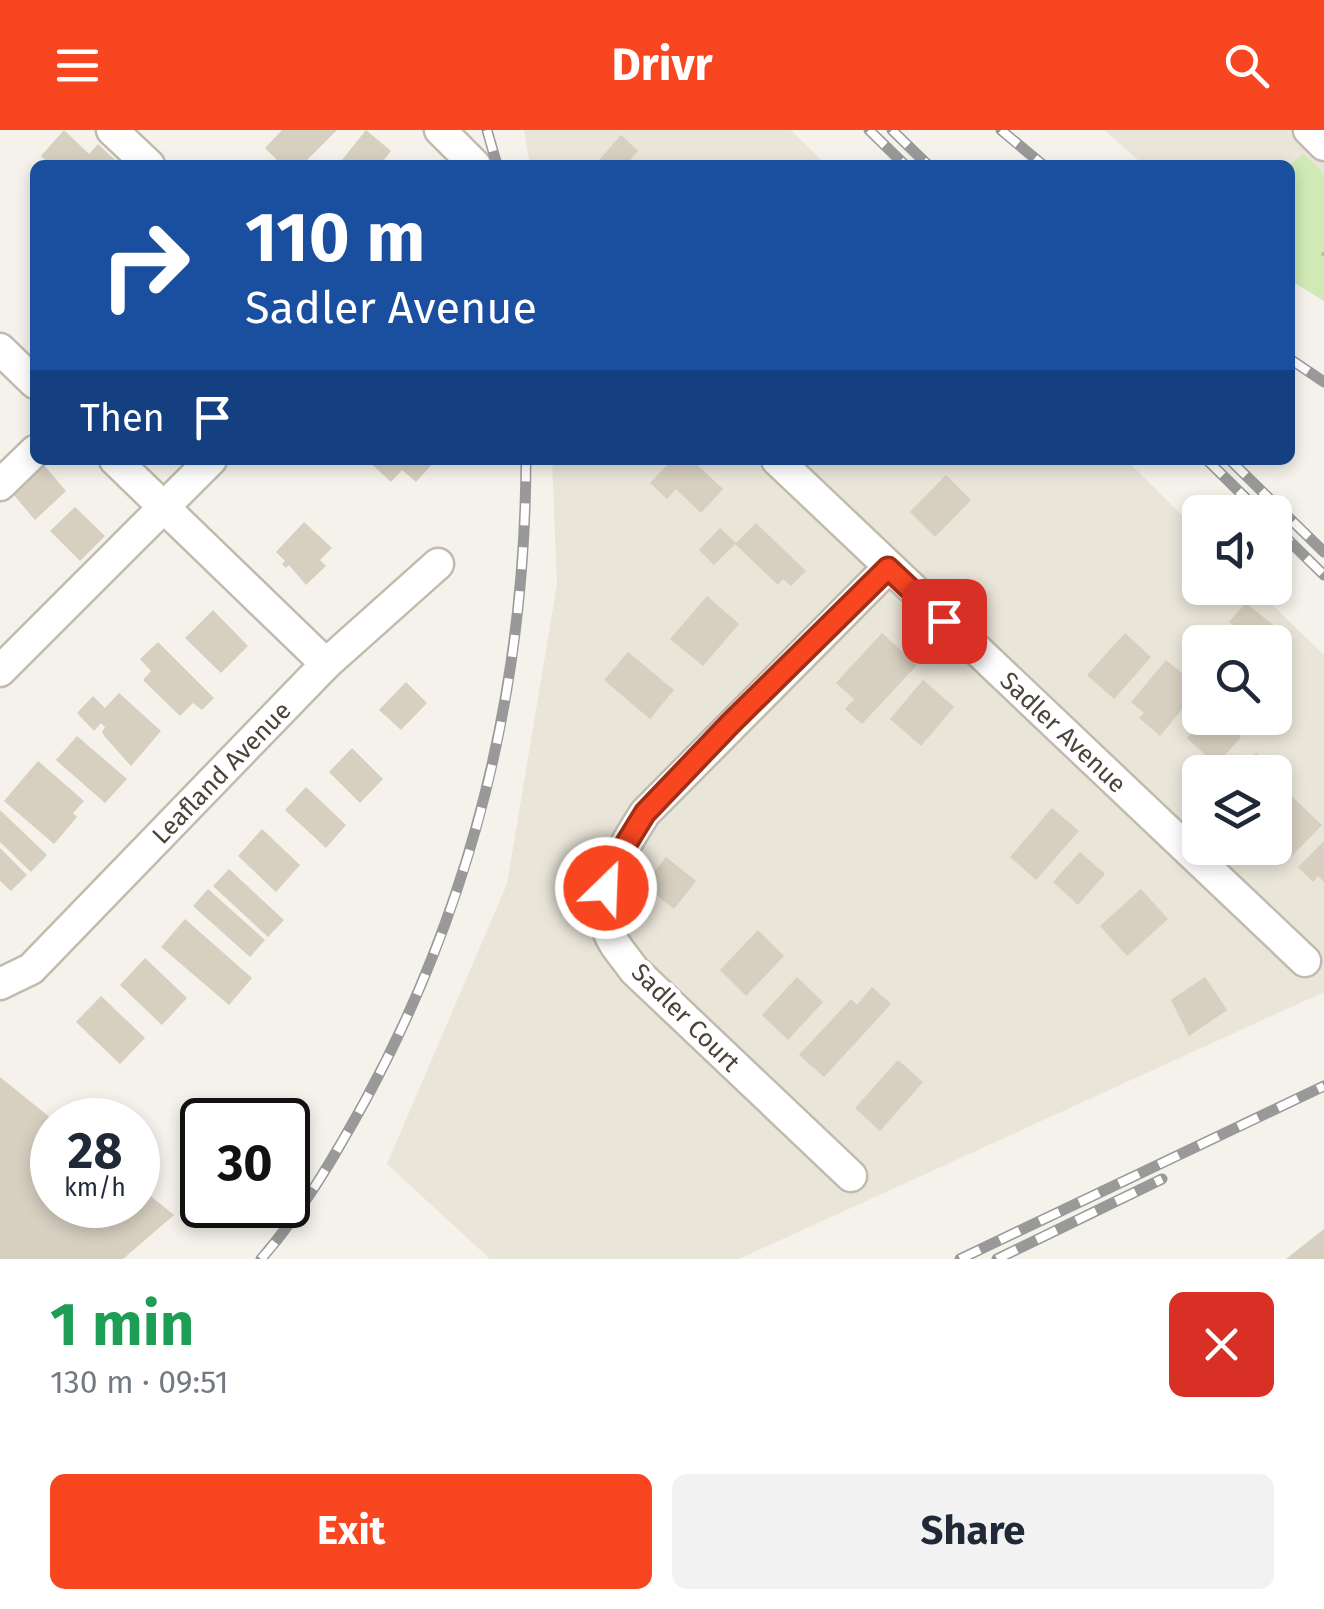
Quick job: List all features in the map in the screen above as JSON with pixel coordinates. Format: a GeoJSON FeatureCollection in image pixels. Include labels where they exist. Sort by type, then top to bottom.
{"type":"FeatureCollection","features":[{"type":"Feature","properties":{"kind":"street"},"geometry":{"type":"LineString","coordinates":[[112,130],[144,160]]}},
{"type":"Feature","properties":{"kind":"street"},"geometry":{"type":"LineString","coordinates":[[440,130],[470,160]]}},
{"type":"Feature","properties":{"kind":"street"},"geometry":{"type":"LineString","coordinates":[[1309,130],[1324,145]]}},
{"type":"Feature","properties":{"kind":"street"},"geometry":{"type":"LineString","coordinates":[[0,349],[30,378]]}},
{"type":"Feature","properties":{"kind":"street"},"geometry":{"type":"LineString","coordinates":[[0,485],[30,455]]}},
{"type":"Feature","properties":{"kind":"street"},"geometry":{"type":"LineString","coordinates":[[120,465],[326,664]]}},
{"type":"Feature","properties":{"kind":"street"},"geometry":{"type":"LineString","coordinates":[[0,671],[206,465]]}},
{"type":"Feature","properties":{"kind":"street","name":"Sadler Avenue"},"geometry":{"type":"LineString","coordinates":[[782,465],[1305,961]]}},
{"type":"Feature","properties":{"kind":"street","name":"Leafland Avenue"},"geometry":{"type":"LineString","coordinates":[[2,984],[30,969],[326,664],[438,564]]}},
{"type":"Feature","properties":{"kind":"street","name":"Sadler Court"},"geometry":{"type":"LineString","coordinates":[[850,1176],[634,970],[608,931],[606,888],[621,852],[645,813],[888,568]]}},
{"type":"Feature","properties":{"kind":"shaded area"},"geometry":{"type":"Polygon","coordinates":[[[524,130],[791,130],[821,160],[529,160],[524,130]]]}},
{"type":"Feature","properties":{"kind":"shaded area"},"geometry":{"type":"Polygon","coordinates":[[[1104,130],[1324,130],[1324,301],[1295,283],[1295,160],[1138,160],[1104,130]]]}},
{"type":"Feature","properties":{"kind":"shaded area"},"geometry":{"type":"Polygon","coordinates":[[[552,465],[1131,465],[1182,515],[1182,605],[1273,605],[1324,655],[1324,992],[739,1259],[490,1259],[387,1164],[507,884],[557,584],[552,465]]]}},
{"type":"Feature","properties":{"kind":"green space"},"geometry":{"type":"Polygon","coordinates":[[[1304,154],[1324,174],[1324,301],[1295,283],[1295,161],[1304,154]]]}},
{"type":"Feature","properties":{"kind":"building"},"geometry":{"type":"Polygon","coordinates":[[[64,130],[89,154],[98,144],[115,160],[45,160],[41,156],[64,130]]]}},
{"type":"Feature","properties":{"kind":"building"},"geometry":{"type":"Polygon","coordinates":[[[282,130],[337,130],[307,160],[277,160],[265,148],[282,130]]]}},
{"type":"Feature","properties":{"kind":"building"},"geometry":{"type":"Polygon","coordinates":[[[366,130],[391,151],[384,160],[342,160],[366,130]]]}},
{"type":"Feature","properties":{"kind":"building"},"geometry":{"type":"Polygon","coordinates":[[[621,135],[638,151],[630,160],[599,160],[621,135]]]}},
{"type":"Feature","properties":{"kind":"building"},"geometry":{"type":"Polygon","coordinates":[[[44,465],[66,491],[35,520],[13,494],[44,465]]]}},
{"type":"Feature","properties":{"kind":"building"},"geometry":{"type":"Polygon","coordinates":[[[372,465],[431,465],[416,482],[402,470],[391,482],[372,465]]]}},
{"type":"Feature","properties":{"kind":"building"},"geometry":{"type":"Polygon","coordinates":[[[667,465],[697,465],[723,489],[701,513],[676,489],[667,499],[650,483],[667,465]]]}},
{"type":"Feature","properties":{"kind":"building"},"geometry":{"type":"Polygon","coordinates":[[[946,475],[971,500],[935,537],[910,512],[946,475]]]}},
{"type":"Feature","properties":{"kind":"building"},"geometry":{"type":"Polygon","coordinates":[[[75,507],[105,536],[80,561],[50,531],[75,507]]]}},
{"type":"Feature","properties":{"kind":"building"},"geometry":{"type":"Polygon","coordinates":[[[304,522],[332,548],[320,560],[326,566],[306,585],[289,565],[286,568],[282,564],[285,561],[276,552],[304,522]]]}},
{"type":"Feature","properties":{"kind":"building"},"geometry":{"type":"Polygon","coordinates":[[[756,523],[806,571],[791,586],[783,579],[778,585],[735,544],[756,523]]]}},
{"type":"Feature","properties":{"kind":"building"},"geometry":{"type":"Polygon","coordinates":[[[720,528],[736,543],[714,565],[699,550],[720,528]]]}},
{"type":"Feature","properties":{"kind":"building"},"geometry":{"type":"Polygon","coordinates":[[[707,596],[739,624],[703,666],[670,639],[707,596]]]}},
{"type":"Feature","properties":{"kind":"building"},"geometry":{"type":"Polygon","coordinates":[[[1248,605],[1273,625],[1233,625],[1229,622],[1248,605]]]}},
{"type":"Feature","properties":{"kind":"building"},"geometry":{"type":"Polygon","coordinates":[[[213,610],[248,646],[221,673],[185,638],[213,610]]]}},
{"type":"Feature","properties":{"kind":"building"},"geometry":{"type":"Polygon","coordinates":[[[882,633],[917,665],[862,724],[845,709],[854,699],[836,683],[882,633]]]}},
{"type":"Feature","properties":{"kind":"building"},"geometry":{"type":"Polygon","coordinates":[[[1125,633],[1151,657],[1114,699],[1087,675],[1125,633]]]}},
{"type":"Feature","properties":{"kind":"building"},"geometry":{"type":"Polygon","coordinates":[[[158,642],[214,698],[202,710],[193,703],[180,716],[143,680],[151,671],[140,659],[158,642]]]}},
{"type":"Feature","properties":{"kind":"building"},"geometry":{"type":"Polygon","coordinates":[[[628,652],[674,690],[650,719],[604,680],[628,652]]]}},
{"type":"Feature","properties":{"kind":"building"},"geometry":{"type":"Polygon","coordinates":[[[1166,660],[1182,673],[1182,709],[1160,736],[1139,718],[1144,713],[1131,702],[1166,660]]]}},
{"type":"Feature","properties":{"kind":"building"},"geometry":{"type":"Polygon","coordinates":[[[923,680],[954,707],[921,746],[890,719],[923,680]]]}},
{"type":"Feature","properties":{"kind":"building"},"geometry":{"type":"Polygon","coordinates":[[[406,682],[427,703],[401,730],[379,710],[406,682]]]}},
{"type":"Feature","properties":{"kind":"building"},"geometry":{"type":"Polygon","coordinates":[[[119,693],[161,731],[131,766],[105,737],[101,723],[94,731],[77,713],[93,696],[105,708],[119,693]]]}},
{"type":"Feature","properties":{"kind":"building"},"geometry":{"type":"Polygon","coordinates":[[[77,736],[127,779],[105,803],[56,760],[77,736]]]}},
{"type":"Feature","properties":{"kind":"building"},"geometry":{"type":"Polygon","coordinates":[[[1241,737],[1225,755],[1205,755],[1187,738],[1241,737]]]}},
{"type":"Feature","properties":{"kind":"building"},"geometry":{"type":"Polygon","coordinates":[[[352,748],[383,779],[360,803],[329,772],[352,748]]]}},
{"type":"Feature","properties":{"kind":"building"},"geometry":{"type":"Polygon","coordinates":[[[38,761],[84,801],[73,813],[77,817],[54,844],[4,801],[38,761]]]}},
{"type":"Feature","properties":{"kind":"building"},"geometry":{"type":"Polygon","coordinates":[[[306,787],[346,825],[326,848],[285,810],[306,787]]]}},
{"type":"Feature","properties":{"kind":"building"},"geometry":{"type":"Polygon","coordinates":[[[1292,797],[1322,825],[1292,856],[1292,797]]]}},
{"type":"Feature","properties":{"kind":"building"},"geometry":{"type":"Polygon","coordinates":[[[1052,808],[1079,831],[1036,880],[1010,857],[1052,808]]]}},
{"type":"Feature","properties":{"kind":"building"},"geometry":{"type":"Polygon","coordinates":[[[0,810],[47,855],[31,872],[0,842],[0,810]]]}},
{"type":"Feature","properties":{"kind":"building"},"geometry":{"type":"Polygon","coordinates":[[[262,829],[300,865],[276,892],[238,856],[262,829]]]}},
{"type":"Feature","properties":{"kind":"building"},"geometry":{"type":"Polygon","coordinates":[[[1324,841],[1324,882],[1318,876],[1313,882],[1298,867],[1324,841]]]}},
{"type":"Feature","properties":{"kind":"building"},"geometry":{"type":"Polygon","coordinates":[[[0,848],[27,875],[11,891],[0,881],[0,848]]]}},
{"type":"Feature","properties":{"kind":"building"},"geometry":{"type":"Polygon","coordinates":[[[1080,852],[1105,874],[1078,905],[1053,882],[1080,852]]]}},
{"type":"Feature","properties":{"kind":"building"},"geometry":{"type":"Polygon","coordinates":[[[666,857],[696,881],[674,909],[644,885],[666,857]]]}},
{"type":"Feature","properties":{"kind":"building"},"geometry":{"type":"Polygon","coordinates":[[[229,869],[284,920],[268,937],[213,886],[229,869]]]}},
{"type":"Feature","properties":{"kind":"building"},"geometry":{"type":"Polygon","coordinates":[[[208,889],[265,940],[250,957],[193,906],[208,889]]]}},
{"type":"Feature","properties":{"kind":"building"},"geometry":{"type":"Polygon","coordinates":[[[1141,889],[1168,919],[1127,956],[1100,926],[1141,889]]]}},
{"type":"Feature","properties":{"kind":"building"},"geometry":{"type":"Polygon","coordinates":[[[185,919],[252,978],[229,1005],[161,947],[185,919]]]}},
{"type":"Feature","properties":{"kind":"building"},"geometry":{"type":"Polygon","coordinates":[[[758,930],[784,956],[746,996],[720,970],[758,930]]]}},
{"type":"Feature","properties":{"kind":"building"},"geometry":{"type":"Polygon","coordinates":[[[145,958],[187,998],[162,1025],[120,985],[145,958]]]}},
{"type":"Feature","properties":{"kind":"building"},"geometry":{"type":"Polygon","coordinates":[[[797,977],[823,1002],[788,1040],[762,1015],[797,977]]]}},
{"type":"Feature","properties":{"kind":"building"},"geometry":{"type":"Polygon","coordinates":[[[1205,977],[1227,1010],[1189,1036],[1171,1000],[1205,977]]]}},
{"type":"Feature","properties":{"kind":"building"},"geometry":{"type":"Polygon","coordinates":[[[872,987],[891,1004],[824,1077],[799,1055],[851,999],[857,1005],[872,987]]]}},
{"type":"Feature","properties":{"kind":"building"},"geometry":{"type":"Polygon","coordinates":[[[101,996],[145,1038],[120,1064],[76,1022],[101,996]]]}},
{"type":"Feature","properties":{"kind":"building"},"geometry":{"type":"Polygon","coordinates":[[[898,1060],[923,1082],[880,1131],[855,1108],[898,1060]]]}},
{"type":"Feature","properties":{"kind":"building"},"geometry":{"type":"Polygon","coordinates":[[[0,1077],[30,1101],[30,1228],[159,1228],[123,1259],[0,1259],[0,1077]]]}},
{"type":"Feature","properties":{"kind":"building"},"geometry":{"type":"Polygon","coordinates":[[[160,1204],[174,1215],[160,1227],[160,1204]]]}},
{"type":"Feature","properties":{"kind":"building"},"geometry":{"type":"Polygon","coordinates":[[[1324,1229],[1324,1259],[1286,1259],[1324,1229]]]}},
{"type":"Feature","properties":{"kind":"railway"},"geometry":{"type":"LineString","coordinates":[[487,130],[496,160]]}},
{"type":"Feature","properties":{"kind":"railway"},"geometry":{"type":"LineString","coordinates":[[869,130],[900,160]]}},
{"type":"Feature","properties":{"kind":"railway"},"geometry":{"type":"LineString","coordinates":[[892,130],[923,160]]}},
{"type":"Feature","properties":{"kind":"railway"},"geometry":{"type":"LineString","coordinates":[[1001,130],[1037,160]]}},
{"type":"Feature","properties":{"kind":"railway"},"geometry":{"type":"LineString","coordinates":[[1295,362],[1324,382]]}},
{"type":"Feature","properties":{"kind":"railway"},"geometry":{"type":"LineString","coordinates":[[261,1259],[304,1203],[365,1101],[403,1025],[464,870],[486,791],[516,628],[526,465]]}},
{"type":"Feature","properties":{"kind":"railway"},"geometry":{"type":"LineString","coordinates":[[1212,465],[1243,495]]}},
{"type":"Feature","properties":{"kind":"railway"},"geometry":{"type":"LineString","coordinates":[[1235,465],[1324,552]]}},
{"type":"Feature","properties":{"kind":"railway"},"geometry":{"type":"LineString","coordinates":[[1292,544],[1324,575]]}},
{"type":"Feature","properties":{"kind":"railway"},"geometry":{"type":"LineString","coordinates":[[960,1259],[1324,1086]]}},
{"type":"Feature","properties":{"kind":"railway"},"geometry":{"type":"LineString","coordinates":[[997,1259],[1162,1179]]}},
{"type":"Feature","properties":{"kind":"route"},"geometry":{"type":"LineString","coordinates":[[606,888],[621,852],[645,813],[888,568],[944,621]]}}]}
